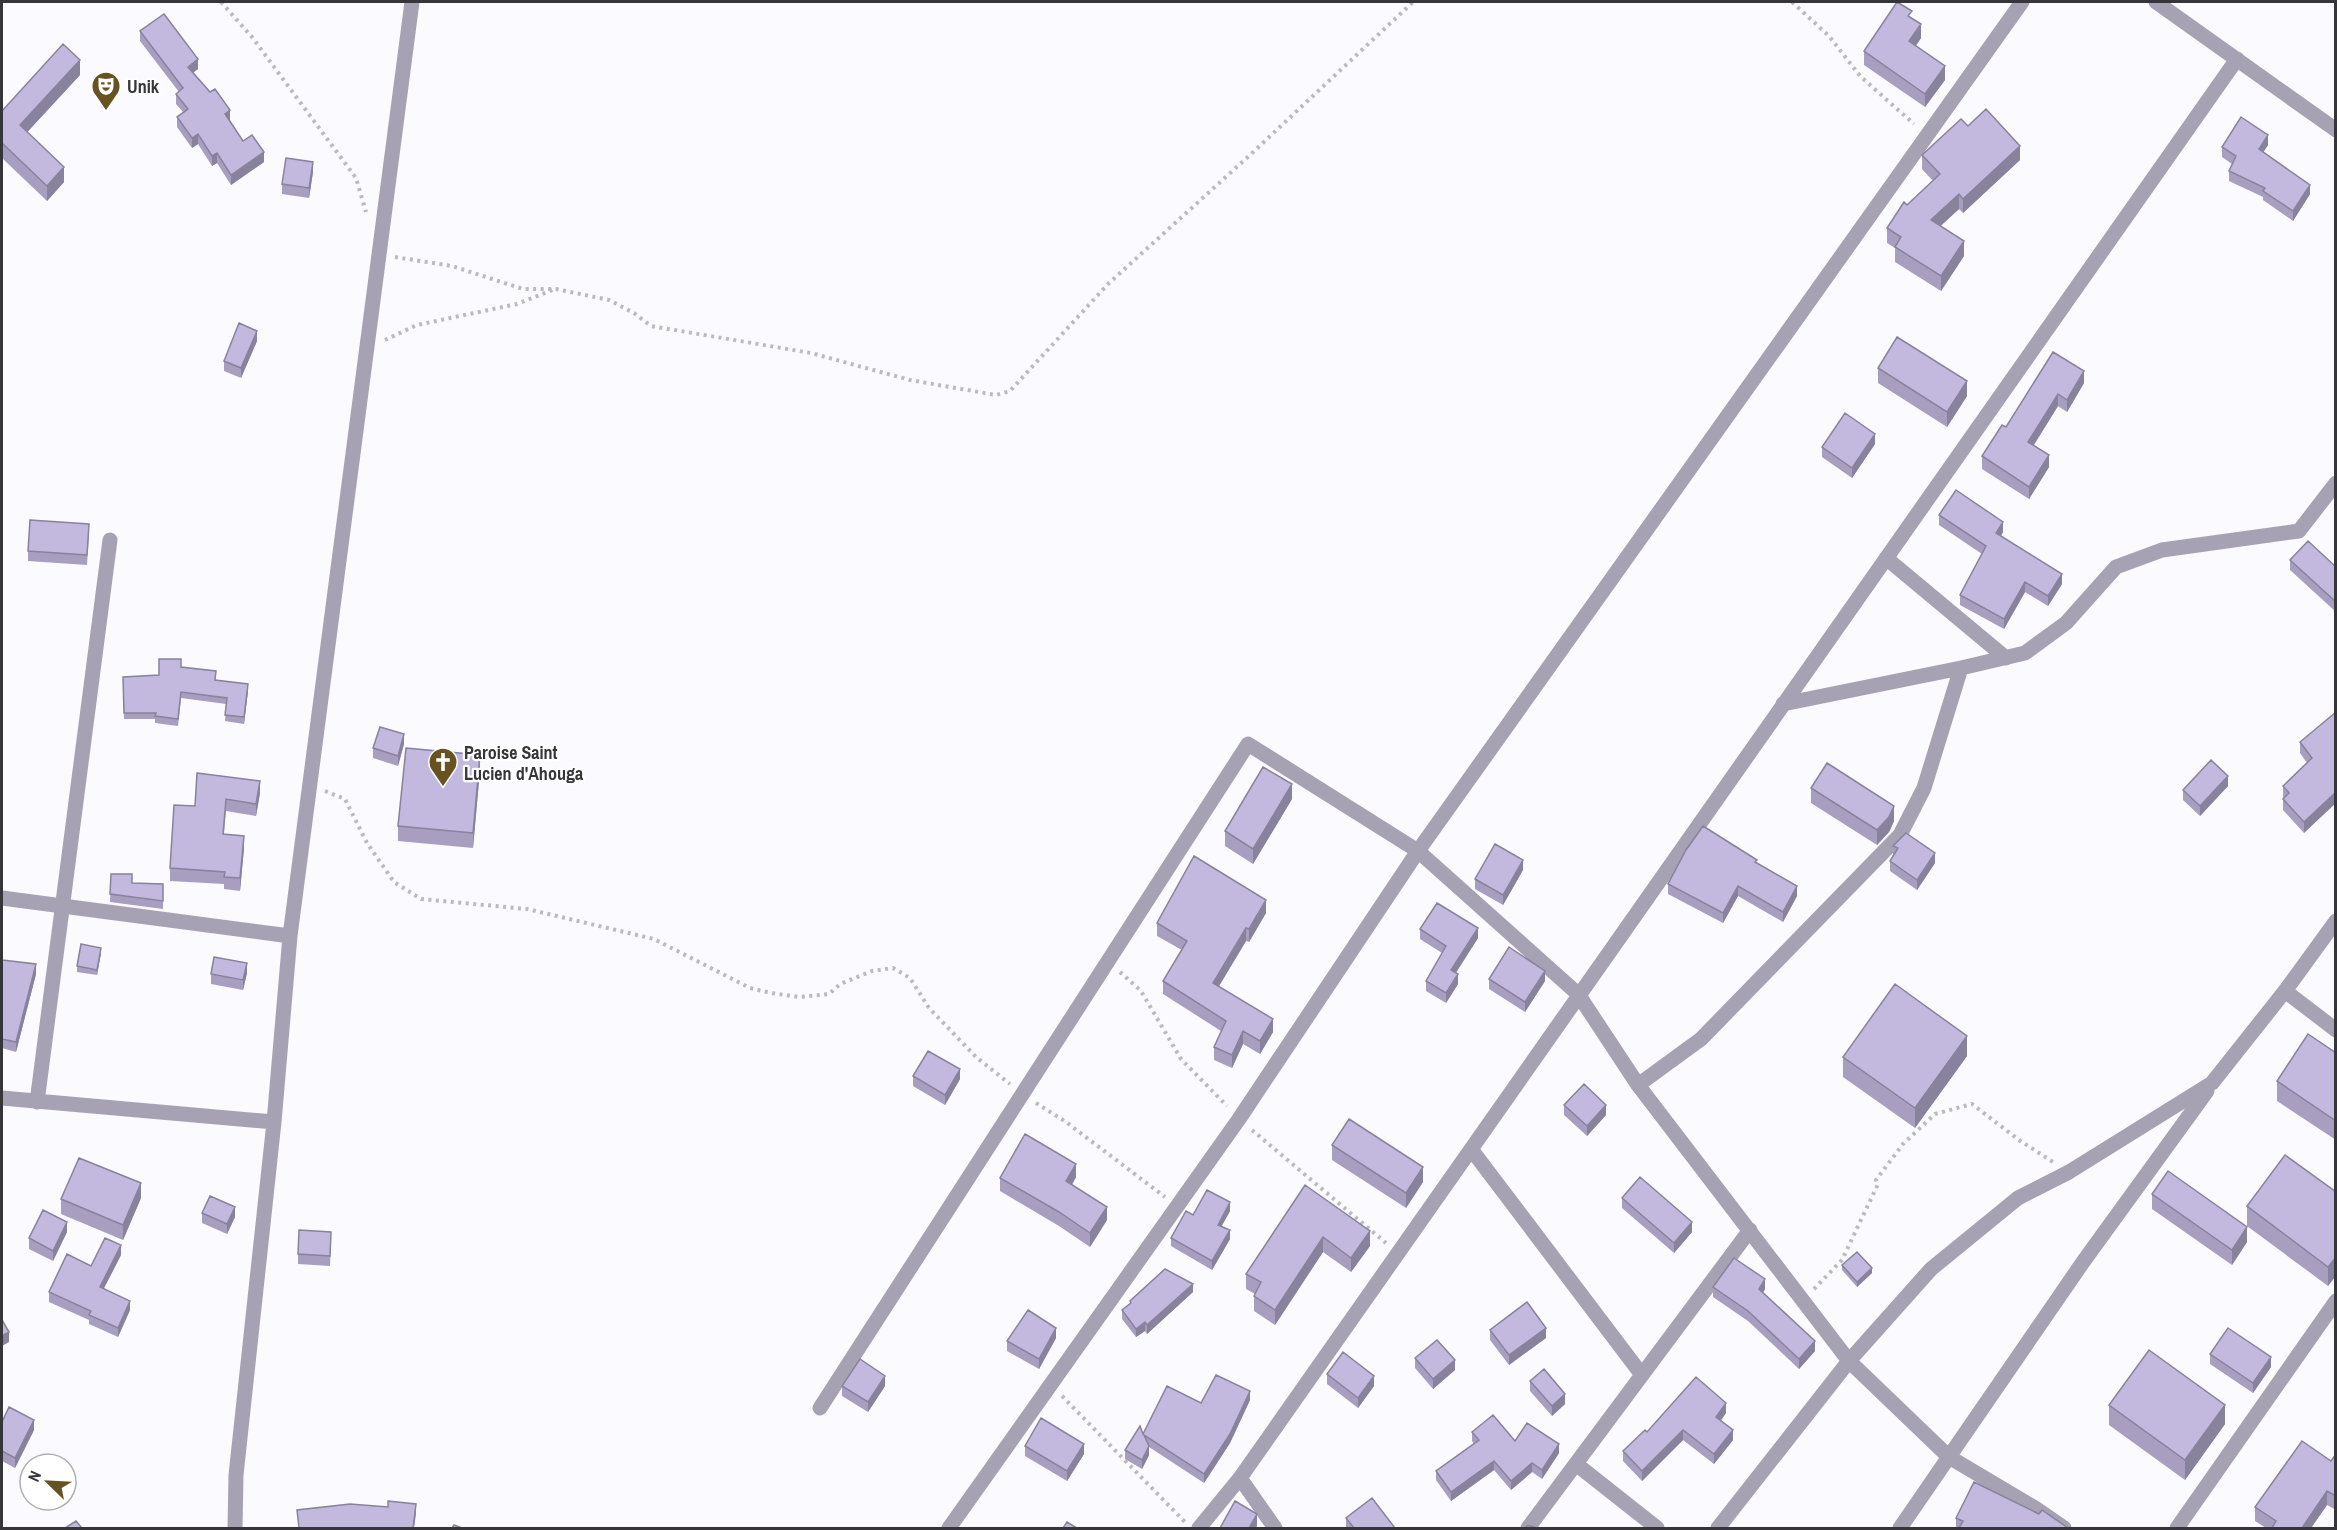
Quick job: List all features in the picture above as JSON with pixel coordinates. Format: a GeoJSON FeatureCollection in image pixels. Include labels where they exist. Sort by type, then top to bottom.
{"type":"FeatureCollection","features":[{"type":"Feature","properties":{"kind":"street"},"geometry":{"type":"LineString","coordinates":[[235,1528],[236,1475],[274,1122],[290,936],[412,2]]}},
{"type":"Feature","properties":{"kind":"street"},"geometry":{"type":"LineString","coordinates":[[949,1528],[1239,1119],[1418,851],[2022,2]]}},
{"type":"Feature","properties":{"kind":"street"},"geometry":{"type":"LineString","coordinates":[[2156,2],[2336,130]]}},
{"type":"Feature","properties":{"kind":"street"},"geometry":{"type":"LineString","coordinates":[[1199,1528],[1240,1478],[2237,59]]}},
{"type":"Feature","properties":{"kind":"street"},"geometry":{"type":"LineString","coordinates":[[1783,704],[2025,653],[2066,623],[2116,567],[2163,550],[2299,531],[2336,483]]}},
{"type":"Feature","properties":{"kind":"street"},"geometry":{"type":"LineString","coordinates":[[37,1102],[110,540]]}},
{"type":"Feature","properties":{"kind":"street"},"geometry":{"type":"LineString","coordinates":[[1886,558],[2006,658]]}},
{"type":"Feature","properties":{"kind":"street"},"geometry":{"type":"LineString","coordinates":[[1638,1085],[1701,1039],[1900,835],[1924,788],[1961,668]]}},
{"type":"Feature","properties":{"kind":"street"},"geometry":{"type":"LineString","coordinates":[[820,1408],[1248,744],[1418,851],[1578,994],[1638,1085],[1849,1361],[1949,1457],[2064,1528]]}},
{"type":"Feature","properties":{"kind":"street"},"geometry":{"type":"LineString","coordinates":[[2,898],[290,936]]}},
{"type":"Feature","properties":{"kind":"street"},"geometry":{"type":"LineString","coordinates":[[1900,1528],[2083,1262],[2212,1083],[2285,992],[2336,921]]}},
{"type":"Feature","properties":{"kind":"street"},"geometry":{"type":"LineString","coordinates":[[2285,992],[2336,1030]]}},
{"type":"Feature","properties":{"kind":"street"},"geometry":{"type":"LineString","coordinates":[[1718,1528],[1849,1361],[1931,1269],[2018,1198],[2068,1172],[2212,1083]]}},
{"type":"Feature","properties":{"kind":"street"},"geometry":{"type":"LineString","coordinates":[[2,1098],[274,1122]]}},
{"type":"Feature","properties":{"kind":"street"},"geometry":{"type":"LineString","coordinates":[[1471,1149],[1642,1375]]}},
{"type":"Feature","properties":{"kind":"street"},"geometry":{"type":"LineString","coordinates":[[1528,1528],[1750,1230]]}},
{"type":"Feature","properties":{"kind":"street"},"geometry":{"type":"LineString","coordinates":[[2177,1528],[2336,1301]]}},
{"type":"Feature","properties":{"kind":"street"},"geometry":{"type":"LineString","coordinates":[[1576,1464],[1657,1528]]}},
{"type":"Feature","properties":{"kind":"street"},"geometry":{"type":"LineString","coordinates":[[1240,1478],[1275,1528]]}},
{"type":"Feature","properties":{"kind":"path"},"geometry":{"type":"LineString","coordinates":[[221,2],[252,38],[356,178],[369,222]]}},
{"type":"Feature","properties":{"kind":"path"},"geometry":{"type":"LineString","coordinates":[[379,255],[452,266],[523,289],[556,289],[609,300],[634,313],[651,326],[811,353],[910,380],[996,395],[1010,391],[1108,284],[1413,2]]}},
{"type":"Feature","properties":{"kind":"path"},"geometry":{"type":"LineString","coordinates":[[1792,2],[1828,36],[1860,76],[1928,137]]}},
{"type":"Feature","properties":{"kind":"path"},"geometry":{"type":"LineString","coordinates":[[366,341],[389,340],[417,326],[517,304],[556,289]]}},
{"type":"Feature","properties":{"kind":"path"},"geometry":{"type":"LineString","coordinates":[[311,785],[345,799],[367,843],[394,882],[421,899],[527,909],[654,939],[750,988],[771,993],[799,997],[829,994],[840,984],[872,971],[893,968],[910,978],[929,1008],[976,1057],[1022,1094],[1066,1122],[1178,1206]]}},
{"type":"Feature","properties":{"kind":"path"},"geometry":{"type":"LineString","coordinates":[[1108,962],[1141,991],[1181,1059],[1239,1119],[1398,1253]]}},
{"type":"Feature","properties":{"kind":"path"},"geometry":{"type":"LineString","coordinates":[[1803,1300],[1842,1260],[1878,1185],[1876,1180],[1903,1144],[1935,1114],[1972,1104],[2019,1140],[2068,1172]]}},
{"type":"Feature","properties":{"kind":"path"},"geometry":{"type":"LineString","coordinates":[[1051,1385],[1192,1528]]}},
{"type":"Feature","properties":{"kind":"building"},"geometry":{"type":"Polygon","coordinates":[[[1897,2],[1912,11],[1908,16],[1921,24],[1909,41],[1945,66],[1925,94],[1864,51],[1897,2]]]}},
{"type":"Feature","properties":{"kind":"building"},"geometry":{"type":"Polygon","coordinates":[[[164,14],[198,59],[188,67],[210,92],[215,89],[230,110],[225,114],[243,141],[252,135],[264,152],[231,175],[217,153],[212,156],[198,134],[192,138],[177,117],[188,109],[176,94],[183,88],[140,31],[164,14]]]}},
{"type":"Feature","properties":{"kind":"building"},"geometry":{"type":"Polygon","coordinates":[[[63,44],[80,60],[20,125],[64,167],[47,186],[2,143],[2,111],[63,44]]]}},
{"type":"Feature","properties":{"kind":"building"},"geometry":{"type":"Polygon","coordinates":[[[1986,109],[2020,146],[1963,199],[1959,194],[1931,220],[1964,241],[1941,276],[1895,247],[1901,237],[1887,228],[1904,202],[1907,205],[1940,174],[1922,155],[1961,119],[1968,126],[1986,109]]]}},
{"type":"Feature","properties":{"kind":"building"},"geometry":{"type":"Polygon","coordinates":[[[2241,117],[2268,135],[2259,149],[2310,185],[2293,211],[2263,191],[2265,188],[2229,171],[2236,156],[2222,147],[2241,117]]]}},
{"type":"Feature","properties":{"kind":"building"},"geometry":{"type":"Polygon","coordinates":[[[286,158],[313,162],[309,188],[282,184],[286,158]]]}},
{"type":"Feature","properties":{"kind":"building"},"geometry":{"type":"Polygon","coordinates":[[[239,323],[257,331],[241,368],[224,361],[239,323]]]}},
{"type":"Feature","properties":{"kind":"building"},"geometry":{"type":"Polygon","coordinates":[[[1897,337],[1967,381],[1947,412],[1878,368],[1897,337]]]}},
{"type":"Feature","properties":{"kind":"building"},"geometry":{"type":"Polygon","coordinates":[[[2053,352],[2084,371],[2067,400],[2058,394],[2028,442],[2049,455],[2029,487],[1982,456],[2002,425],[2006,427],[2053,352]]]}},
{"type":"Feature","properties":{"kind":"building"},"geometry":{"type":"Polygon","coordinates":[[[1845,413],[1875,434],[1852,468],[1822,447],[1845,413]]]}},
{"type":"Feature","properties":{"kind":"building"},"geometry":{"type":"Polygon","coordinates":[[[1956,490],[2003,522],[1996,533],[2062,574],[2048,596],[2025,582],[2004,619],[1960,595],[1986,546],[1939,515],[1956,490]]]}},
{"type":"Feature","properties":{"kind":"building"},"geometry":{"type":"Polygon","coordinates":[[[30,520],[89,524],[87,555],[28,551],[30,520]]]}},
{"type":"Feature","properties":{"kind":"building"},"geometry":{"type":"Polygon","coordinates":[[[2308,541],[2336,567],[2336,602],[2290,560],[2308,541]]]}},
{"type":"Feature","properties":{"kind":"building"},"geometry":{"type":"Polygon","coordinates":[[[159,659],[181,659],[181,667],[216,671],[215,680],[248,684],[244,717],[225,715],[227,698],[181,692],[178,719],[155,716],[156,713],[124,713],[123,677],[159,675],[159,659]]]}},
{"type":"Feature","properties":{"kind":"building"},"geometry":{"type":"Polygon","coordinates":[[[2336,712],[2336,792],[2304,822],[2283,799],[2289,793],[2283,786],[2312,758],[2300,742],[2336,712]]]}},
{"type":"Feature","properties":{"kind":"building"},"geometry":{"type":"Polygon","coordinates":[[[380,727],[404,734],[398,756],[373,748],[380,727]]]}},
{"type":"Feature","properties":{"kind":"building"},"geometry":{"type":"Polygon","coordinates":[[[406,748],[480,755],[473,833],[398,826],[406,748]]]}},
{"type":"Feature","properties":{"kind":"building"},"geometry":{"type":"Polygon","coordinates":[[[2211,760],[2228,776],[2200,806],[2183,790],[2211,760]]]}},
{"type":"Feature","properties":{"kind":"building"},"geometry":{"type":"Polygon","coordinates":[[[1827,763],[1894,806],[1889,817],[1877,830],[1811,788],[1827,763]]]}},
{"type":"Feature","properties":{"kind":"building"},"geometry":{"type":"Polygon","coordinates":[[[1263,767],[1292,784],[1253,849],[1225,831],[1263,767]]]}},
{"type":"Feature","properties":{"kind":"building"},"geometry":{"type":"Polygon","coordinates":[[[197,773],[260,781],[256,804],[226,799],[223,834],[244,836],[240,878],[224,877],[225,872],[170,868],[174,805],[195,806],[197,773]]]}},
{"type":"Feature","properties":{"kind":"building"},"geometry":{"type":"Polygon","coordinates":[[[1703,826],[1757,860],[1755,862],[1797,886],[1783,912],[1738,886],[1723,913],[1668,884],[1686,850],[1703,826]]]}},
{"type":"Feature","properties":{"kind":"building"},"geometry":{"type":"Polygon","coordinates":[[[1906,833],[1935,853],[1917,880],[1890,861],[1898,848],[1893,846],[1906,833]]]}},
{"type":"Feature","properties":{"kind":"building"},"geometry":{"type":"Polygon","coordinates":[[[1495,844],[1523,860],[1503,895],[1475,879],[1495,844]]]}},
{"type":"Feature","properties":{"kind":"building"},"geometry":{"type":"Polygon","coordinates":[[[1194,856],[1266,900],[1213,983],[1273,1019],[1260,1041],[1243,1031],[1232,1055],[1214,1047],[1226,1021],[1163,981],[1187,941],[1157,923],[1194,856]]]}},
{"type":"Feature","properties":{"kind":"building"},"geometry":{"type":"Polygon","coordinates":[[[111,874],[132,874],[132,883],[163,884],[163,901],[110,894],[111,874]]]}},
{"type":"Feature","properties":{"kind":"building"},"geometry":{"type":"Polygon","coordinates":[[[1437,903],[1478,928],[1451,970],[1458,974],[1446,993],[1426,981],[1446,946],[1420,929],[1437,903]]]}},
{"type":"Feature","properties":{"kind":"building"},"geometry":{"type":"Polygon","coordinates":[[[81,944],[101,948],[97,970],[77,966],[81,944]]]}},
{"type":"Feature","properties":{"kind":"building"},"geometry":{"type":"Polygon","coordinates":[[[1509,947],[1545,971],[1525,1002],[1489,979],[1509,947]]]}},
{"type":"Feature","properties":{"kind":"building"},"geometry":{"type":"Polygon","coordinates":[[[214,957],[247,963],[243,980],[211,974],[214,957]]]}},
{"type":"Feature","properties":{"kind":"building"},"geometry":{"type":"Polygon","coordinates":[[[2,960],[36,964],[16,1042],[2,1039],[2,960]]]}},
{"type":"Feature","properties":{"kind":"building"},"geometry":{"type":"Polygon","coordinates":[[[1895,984],[1967,1036],[1915,1108],[1843,1057],[1895,984]]]}},
{"type":"Feature","properties":{"kind":"building"},"geometry":{"type":"Polygon","coordinates":[[[2308,1034],[2336,1053],[2336,1121],[2277,1081],[2308,1034]]]}},
{"type":"Feature","properties":{"kind":"building"},"geometry":{"type":"Polygon","coordinates":[[[928,1051],[960,1069],[945,1095],[913,1076],[928,1051]]]}},
{"type":"Feature","properties":{"kind":"building"},"geometry":{"type":"Polygon","coordinates":[[[1584,1084],[1606,1105],[1587,1126],[1564,1105],[1584,1084]]]}},
{"type":"Feature","properties":{"kind":"building"},"geometry":{"type":"Polygon","coordinates":[[[1349,1119],[1423,1167],[1406,1193],[1332,1145],[1349,1119]]]}},
{"type":"Feature","properties":{"kind":"building"},"geometry":{"type":"Polygon","coordinates":[[[1025,1134],[1076,1164],[1066,1181],[1107,1207],[1090,1233],[1000,1178],[1025,1134]]]}},
{"type":"Feature","properties":{"kind":"building"},"geometry":{"type":"Polygon","coordinates":[[[2285,1155],[2336,1192],[2336,1257],[2328,1267],[2247,1206],[2285,1155]]]}},
{"type":"Feature","properties":{"kind":"building"},"geometry":{"type":"Polygon","coordinates":[[[79,1158],[141,1183],[123,1225],[61,1199],[79,1158]]]}},
{"type":"Feature","properties":{"kind":"building"},"geometry":{"type":"Polygon","coordinates":[[[2168,1171],[2247,1227],[2232,1250],[2152,1194],[2168,1171]]]}},
{"type":"Feature","properties":{"kind":"building"},"geometry":{"type":"Polygon","coordinates":[[[1640,1177],[1692,1222],[1674,1243],[1622,1198],[1640,1177]]]}},
{"type":"Feature","properties":{"kind":"building"},"geometry":{"type":"Polygon","coordinates":[[[1305,1185],[1370,1231],[1351,1258],[1323,1237],[1275,1310],[1254,1296],[1261,1282],[1246,1274],[1305,1185]]]}},
{"type":"Feature","properties":{"kind":"building"},"geometry":{"type":"Polygon","coordinates":[[[1207,1190],[1230,1202],[1218,1225],[1230,1230],[1212,1261],[1171,1238],[1186,1211],[1193,1215],[1207,1190]]]}},
{"type":"Feature","properties":{"kind":"building"},"geometry":{"type":"Polygon","coordinates":[[[210,1196],[235,1207],[227,1224],[202,1213],[210,1196]]]}},
{"type":"Feature","properties":{"kind":"building"},"geometry":{"type":"Polygon","coordinates":[[[43,1210],[67,1222],[53,1251],[29,1238],[43,1210]]]}},
{"type":"Feature","properties":{"kind":"building"},"geometry":{"type":"Polygon","coordinates":[[[299,1230],[331,1232],[330,1256],[298,1254],[299,1230]]]}},
{"type":"Feature","properties":{"kind":"building"},"geometry":{"type":"Polygon","coordinates":[[[105,1238],[121,1245],[100,1287],[130,1301],[118,1328],[89,1315],[91,1311],[49,1292],[67,1254],[91,1266],[105,1238]]]}},
{"type":"Feature","properties":{"kind":"building"},"geometry":{"type":"Polygon","coordinates":[[[1857,1252],[1872,1268],[1857,1282],[1842,1265],[1857,1252]]]}},
{"type":"Feature","properties":{"kind":"building"},"geometry":{"type":"Polygon","coordinates":[[[1734,1258],[1765,1279],[1759,1289],[1815,1341],[1799,1359],[1748,1311],[1713,1287],[1734,1258]]]}},
{"type":"Feature","properties":{"kind":"building"},"geometry":{"type":"Polygon","coordinates":[[[1165,1269],[1193,1284],[1147,1325],[1145,1322],[1136,1329],[1122,1310],[1165,1269]]]}},
{"type":"Feature","properties":{"kind":"building"},"geometry":{"type":"Polygon","coordinates":[[[1527,1302],[1546,1328],[1509,1355],[1490,1330],[1527,1302]]]}},
{"type":"Feature","properties":{"kind":"building"},"geometry":{"type":"Polygon","coordinates":[[[1028,1310],[1056,1328],[1039,1359],[1007,1341],[1028,1310]]]}},
{"type":"Feature","properties":{"kind":"building"},"geometry":{"type":"Polygon","coordinates":[[[2,1320],[9,1332],[2,1336],[2,1320]]]}},
{"type":"Feature","properties":{"kind":"building"},"geometry":{"type":"Polygon","coordinates":[[[2228,1328],[2271,1357],[2253,1383],[2210,1354],[2228,1328]]]}},
{"type":"Feature","properties":{"kind":"building"},"geometry":{"type":"Polygon","coordinates":[[[1437,1340],[1455,1360],[1433,1379],[1415,1358],[1437,1340]]]}},
{"type":"Feature","properties":{"kind":"building"},"geometry":{"type":"Polygon","coordinates":[[[2149,1350],[2225,1405],[2185,1460],[2109,1405],[2149,1350]]]}},
{"type":"Feature","properties":{"kind":"building"},"geometry":{"type":"Polygon","coordinates":[[[1343,1352],[1374,1376],[1358,1398],[1327,1374],[1343,1352]]]}},
{"type":"Feature","properties":{"kind":"building"},"geometry":{"type":"Polygon","coordinates":[[[860,1359],[885,1376],[868,1402],[842,1386],[860,1359]]]}},
{"type":"Feature","properties":{"kind":"building"},"geometry":{"type":"Polygon","coordinates":[[[1544,1369],[1565,1394],[1552,1406],[1530,1381],[1544,1369]]]}},
{"type":"Feature","properties":{"kind":"building"},"geometry":{"type":"Polygon","coordinates":[[[1216,1375],[1250,1391],[1230,1434],[1204,1474],[1144,1435],[1149,1446],[1142,1460],[1125,1450],[1140,1426],[1143,1434],[1167,1386],[1201,1403],[1216,1375]]]}},
{"type":"Feature","properties":{"kind":"building"},"geometry":{"type":"Polygon","coordinates":[[[1696,1377],[1726,1403],[1716,1417],[1733,1430],[1714,1454],[1683,1430],[1642,1471],[1623,1451],[1645,1430],[1647,1432],[1696,1377]]]}},
{"type":"Feature","properties":{"kind":"building"},"geometry":{"type":"Polygon","coordinates":[[[9,1407],[34,1420],[15,1458],[2,1451],[2,1422],[9,1407]]]}},
{"type":"Feature","properties":{"kind":"building"},"geometry":{"type":"Polygon","coordinates":[[[1493,1415],[1515,1441],[1527,1423],[1559,1444],[1542,1470],[1532,1463],[1511,1481],[1494,1461],[1451,1492],[1436,1471],[1479,1440],[1472,1432],[1493,1415]]]}},
{"type":"Feature","properties":{"kind":"building"},"geometry":{"type":"Polygon","coordinates":[[[1041,1418],[1084,1444],[1067,1471],[1025,1446],[1041,1418]]]}},
{"type":"Feature","properties":{"kind":"building"},"geometry":{"type":"Polygon","coordinates":[[[2302,1441],[2331,1461],[2336,1454],[2336,1496],[2327,1491],[2302,1528],[2272,1528],[2276,1521],[2255,1507],[2302,1441]]]}},
{"type":"Feature","properties":{"kind":"building"},"geometry":{"type":"Polygon","coordinates":[[[1974,1482],[2039,1514],[2042,1510],[2068,1528],[1959,1528],[1963,1521],[1956,1518],[1974,1482]]]}},
{"type":"Feature","properties":{"kind":"building"},"geometry":{"type":"Polygon","coordinates":[[[1372,1498],[1395,1528],[1354,1528],[1346,1518],[1372,1498]]]}},
{"type":"Feature","properties":{"kind":"building"},"geometry":{"type":"Polygon","coordinates":[[[388,1501],[416,1504],[413,1528],[299,1528],[297,1510],[350,1504],[388,1507],[388,1501]]]}},
{"type":"Feature","properties":{"kind":"building"},"geometry":{"type":"Polygon","coordinates":[[[1235,1501],[1257,1514],[1249,1528],[1220,1528],[1235,1501]]]}},
{"type":"Feature","properties":{"kind":"building"},"geometry":{"type":"Polygon","coordinates":[[[76,1521],[82,1528],[65,1528],[76,1521]]]}},
{"type":"Feature","properties":{"kind":"building"},"geometry":{"type":"Polygon","coordinates":[[[1067,1522],[1077,1528],[1063,1528],[1067,1522]]]}},
{"type":"Feature","properties":{"kind":"place","name":"Unik"},"geometry":{"type":"Point","coordinates":[106,112]}},
{"type":"Feature","properties":{"kind":"place","name":"Paroise Saint Lucien d'Ahouga"},"geometry":{"type":"Point","coordinates":[443,788]}}]}
